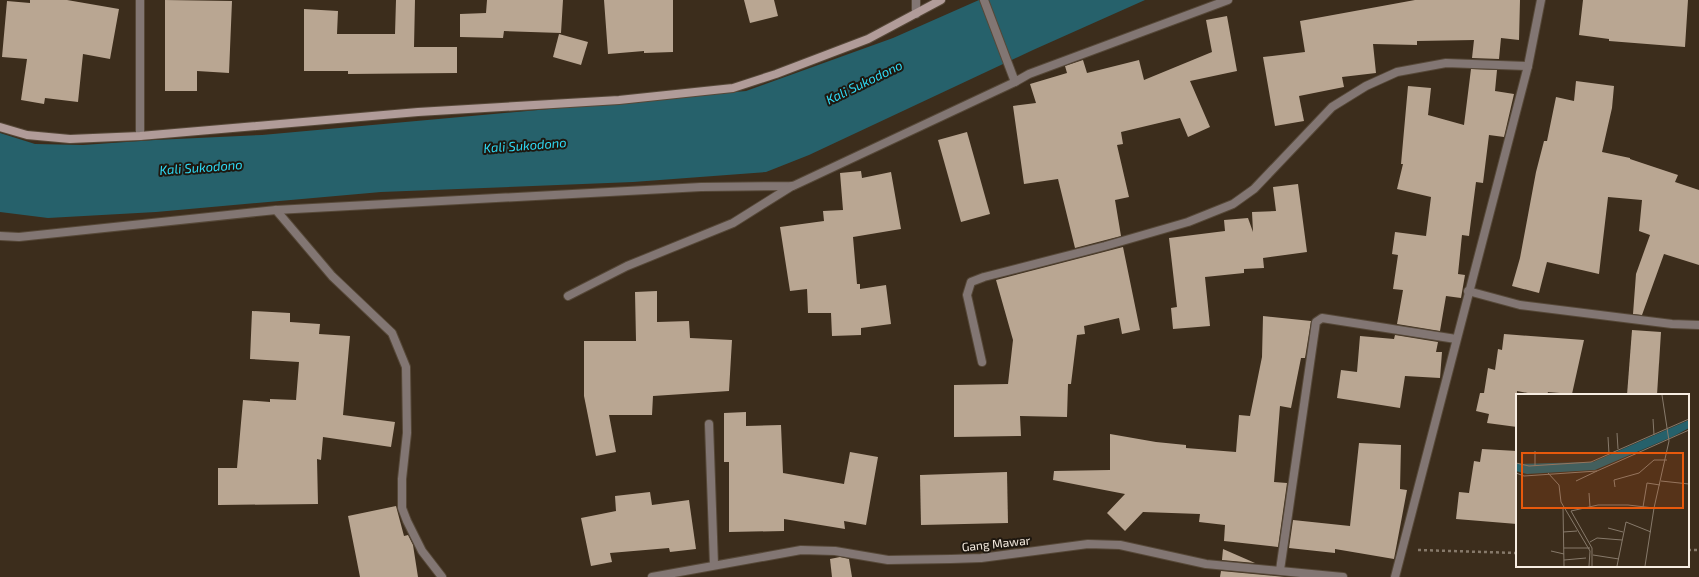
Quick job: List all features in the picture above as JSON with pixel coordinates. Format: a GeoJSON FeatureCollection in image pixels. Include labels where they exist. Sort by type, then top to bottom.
{"type":"FeatureCollection","features":[{"type":"Feature","properties":{"kind":"main road"},"geometry":{"type":"LineString","coordinates":[[0,127],[28,135],[70,139],[140,136],[418,112],[619,100],[732,88],[776,74],[868,39],[941,0]]}},
{"type":"Feature","properties":{"kind":"street"},"geometry":{"type":"LineString","coordinates":[[140,0],[140,136]]}},
{"type":"Feature","properties":{"kind":"street"},"geometry":{"type":"LineString","coordinates":[[916,0],[916,14]]}},
{"type":"Feature","properties":{"kind":"street"},"geometry":{"type":"LineString","coordinates":[[984,0],[1015,82]]}},
{"type":"Feature","properties":{"kind":"street"},"geometry":{"type":"LineString","coordinates":[[568,296],[627,266],[733,223],[793,186],[1015,82],[1029,74],[1228,0]]}},
{"type":"Feature","properties":{"kind":"street"},"geometry":{"type":"LineString","coordinates":[[1395,577],[1468,291],[1528,66],[1541,0]]}},
{"type":"Feature","properties":{"kind":"street"},"geometry":{"type":"LineString","coordinates":[[982,362],[967,295],[971,282],[984,277],[1105,246],[1188,222],[1233,204],[1254,189],[1332,107],[1366,86],[1397,72],[1446,63],[1528,66]]}},
{"type":"Feature","properties":{"kind":"street"},"geometry":{"type":"LineString","coordinates":[[0,236],[19,237],[276,210],[317,209],[461,199],[694,188],[793,186]]}},
{"type":"Feature","properties":{"kind":"street"},"geometry":{"type":"LineString","coordinates":[[276,210],[332,276],[392,333],[406,367],[407,433],[402,479],[402,508],[422,551],[435,573],[442,577]]}},
{"type":"Feature","properties":{"kind":"street"},"geometry":{"type":"LineString","coordinates":[[1468,291],[1520,305],[1672,324],[1699,325]]}},
{"type":"Feature","properties":{"kind":"street"},"geometry":{"type":"LineString","coordinates":[[1280,570],[1315,330],[1318,319],[1322,318],[1456,339]]}},
{"type":"Feature","properties":{"kind":"street"},"geometry":{"type":"LineString","coordinates":[[709,424],[714,565]]}},
{"type":"Feature","properties":{"kind":"street","name":"Gang Mawar"},"geometry":{"type":"LineString","coordinates":[[652,577],[801,550],[835,551],[888,560],[951,559],[981,558],[1088,544],[1120,544],[1206,564],[1343,577]]}},
{"type":"Feature","properties":{"kind":"path"},"geometry":{"type":"LineString","coordinates":[[1402,549],[1489,554],[1516,553]]}},
{"type":"Feature","properties":{"kind":"water","name":"Kali Sukodono"},"geometry":{"type":"Polygon","coordinates":[[[979,0],[1145,0],[1033,50],[809,155],[766,172],[633,182],[381,192],[156,212],[48,218],[0,212],[0,133],[35,144],[83,145],[262,135],[746,91],[893,38],[979,0]]]}},
{"type":"Feature","properties":{"kind":"building"},"geometry":{"type":"Polygon","coordinates":[[[30,0],[67,0],[119,9],[110,59],[83,54],[78,102],[45,98],[44,104],[21,100],[27,59],[2,57],[7,1],[30,3],[30,0]]]}},
{"type":"Feature","properties":{"kind":"building"},"geometry":{"type":"Polygon","coordinates":[[[165,0],[232,1],[229,73],[197,71],[197,91],[165,91],[165,0]]]}},
{"type":"Feature","properties":{"kind":"building"},"geometry":{"type":"Polygon","coordinates":[[[396,0],[415,0],[414,47],[457,47],[457,73],[348,74],[348,71],[304,71],[304,9],[338,11],[337,34],[395,34],[396,0]]]}},
{"type":"Feature","properties":{"kind":"building"},"geometry":{"type":"Polygon","coordinates":[[[487,0],[563,0],[561,33],[504,31],[503,38],[460,37],[460,14],[486,13],[487,0]]]}},
{"type":"Feature","properties":{"kind":"building"},"geometry":{"type":"Polygon","coordinates":[[[604,0],[673,0],[673,52],[644,53],[644,51],[608,54],[604,0]]]}},
{"type":"Feature","properties":{"kind":"building"},"geometry":{"type":"Polygon","coordinates":[[[744,0],[774,0],[778,16],[750,23],[744,0]]]}},
{"type":"Feature","properties":{"kind":"building"},"geometry":{"type":"Polygon","coordinates":[[[1415,0],[1520,0],[1519,40],[1501,38],[1499,59],[1472,58],[1474,40],[1417,41],[1417,45],[1373,44],[1376,73],[1342,77],[1344,87],[1299,96],[1304,121],[1275,126],[1263,57],[1305,52],[1300,21],[1415,0]]]}},
{"type":"Feature","properties":{"kind":"building"},"geometry":{"type":"Polygon","coordinates":[[[1583,0],[1688,0],[1685,47],[1609,41],[1609,39],[1579,35],[1583,0]]]}},
{"type":"Feature","properties":{"kind":"building"},"geometry":{"type":"Polygon","coordinates":[[[1227,16],[1237,71],[1190,81],[1210,127],[1188,137],[1180,118],[1121,132],[1123,144],[1117,145],[1129,197],[1115,200],[1121,236],[1075,248],[1058,179],[1024,184],[1013,106],[1036,103],[1030,84],[1067,73],[1065,66],[1083,60],[1087,73],[1139,60],[1144,80],[1212,52],[1206,20],[1227,16]]]}},
{"type":"Feature","properties":{"kind":"building"},"geometry":{"type":"Polygon","coordinates":[[[559,34],[588,42],[581,65],[553,57],[559,34]]]}},
{"type":"Feature","properties":{"kind":"building"},"geometry":{"type":"Polygon","coordinates":[[[1471,69],[1497,70],[1495,91],[1514,94],[1504,137],[1489,135],[1483,183],[1476,182],[1469,236],[1462,235],[1458,274],[1465,275],[1461,298],[1446,296],[1440,331],[1397,324],[1403,290],[1393,289],[1398,255],[1392,254],[1395,232],[1426,236],[1431,197],[1397,189],[1403,164],[1401,164],[1408,86],[1431,88],[1428,115],[1464,125],[1471,69]]]}},
{"type":"Feature","properties":{"kind":"building"},"geometry":{"type":"Polygon","coordinates":[[[1576,81],[1614,86],[1612,108],[1602,152],[1630,158],[1678,175],[1675,182],[1699,190],[1699,265],[1664,254],[1642,315],[1633,314],[1636,274],[1650,235],[1639,231],[1642,200],[1608,197],[1599,274],[1547,262],[1539,293],[1512,286],[1520,258],[1536,172],[1544,141],[1547,141],[1556,97],[1574,101],[1576,81]]]}},
{"type":"Feature","properties":{"kind":"building"},"geometry":{"type":"Polygon","coordinates":[[[967,132],[990,214],[961,222],[938,140],[967,132]]]}},
{"type":"Feature","properties":{"kind":"building"},"geometry":{"type":"Polygon","coordinates":[[[861,171],[862,178],[891,172],[901,229],[853,237],[857,284],[860,284],[860,289],[886,285],[891,324],[861,328],[861,335],[832,336],[831,313],[808,313],[807,289],[790,291],[780,227],[824,221],[823,211],[843,210],[840,173],[861,171]]]}},
{"type":"Feature","properties":{"kind":"building"},"geometry":{"type":"Polygon","coordinates":[[[1298,184],[1307,252],[1263,258],[1264,268],[1244,269],[1244,273],[1205,277],[1210,326],[1173,329],[1171,308],[1177,307],[1169,238],[1225,231],[1224,220],[1248,218],[1253,232],[1252,212],[1276,211],[1273,187],[1298,184]]]}},
{"type":"Feature","properties":{"kind":"building"},"geometry":{"type":"Polygon","coordinates":[[[1123,247],[1140,330],[1122,334],[1119,318],[1084,326],[1085,334],[1077,335],[1071,384],[1068,384],[1067,417],[1020,416],[1021,436],[954,437],[954,385],[1008,384],[1013,340],[996,280],[1123,247]]]}},
{"type":"Feature","properties":{"kind":"building"},"geometry":{"type":"Polygon","coordinates":[[[657,291],[657,322],[689,321],[690,338],[732,340],[729,391],[653,396],[652,415],[609,415],[616,452],[596,456],[584,396],[584,341],[636,341],[635,292],[657,291]]]}},
{"type":"Feature","properties":{"kind":"building"},"geometry":{"type":"Polygon","coordinates":[[[252,311],[290,313],[290,322],[320,324],[319,334],[350,336],[343,415],[395,422],[391,447],[323,437],[321,460],[317,459],[318,504],[218,505],[218,468],[237,468],[243,400],[270,402],[270,399],[296,400],[299,362],[250,359],[252,311]]]}},
{"type":"Feature","properties":{"kind":"building"},"geometry":{"type":"Polygon","coordinates":[[[1263,316],[1311,321],[1305,358],[1301,358],[1291,408],[1280,406],[1274,482],[1287,483],[1278,547],[1224,541],[1225,525],[1199,522],[1200,514],[1143,512],[1125,531],[1107,513],[1125,494],[1053,480],[1054,471],[1110,470],[1110,434],[1156,442],[1186,445],[1186,448],[1236,452],[1239,415],[1250,416],[1262,357],[1263,316]]]}},
{"type":"Feature","properties":{"kind":"building"},"geometry":{"type":"Polygon","coordinates":[[[1632,330],[1661,332],[1657,394],[1627,394],[1632,330]]]}},
{"type":"Feature","properties":{"kind":"building"},"geometry":{"type":"Polygon","coordinates":[[[1504,334],[1584,340],[1572,394],[1548,392],[1547,394],[1533,394],[1517,391],[1516,427],[1487,423],[1489,414],[1476,411],[1480,393],[1484,393],[1488,368],[1495,370],[1498,349],[1502,350],[1504,334]]]}},
{"type":"Feature","properties":{"kind":"building"},"geometry":{"type":"Polygon","coordinates":[[[1395,335],[1438,342],[1436,352],[1442,352],[1440,378],[1405,376],[1400,408],[1337,398],[1341,370],[1357,372],[1360,336],[1394,339],[1395,335]]]}},
{"type":"Feature","properties":{"kind":"building"},"geometry":{"type":"Polygon","coordinates":[[[746,412],[746,426],[781,425],[783,473],[844,484],[850,452],[878,457],[866,525],[844,521],[845,529],[784,519],[784,531],[729,532],[729,462],[724,462],[724,413],[746,412]]]}},
{"type":"Feature","properties":{"kind":"building"},"geometry":{"type":"Polygon","coordinates":[[[1359,443],[1401,445],[1400,489],[1407,490],[1394,559],[1335,549],[1335,553],[1289,548],[1293,520],[1350,526],[1359,443]]]}},
{"type":"Feature","properties":{"kind":"building"},"geometry":{"type":"Polygon","coordinates":[[[1482,449],[1516,451],[1516,524],[1456,519],[1459,492],[1469,493],[1474,461],[1480,462],[1482,449]]]}},
{"type":"Feature","properties":{"kind":"building"},"geometry":{"type":"Polygon","coordinates":[[[1007,472],[1008,523],[921,525],[920,475],[1007,472]]]}},
{"type":"Feature","properties":{"kind":"building"},"geometry":{"type":"Polygon","coordinates":[[[650,492],[652,505],[689,500],[696,549],[670,552],[669,548],[610,553],[612,562],[591,566],[581,518],[616,511],[615,496],[650,492]]]}},
{"type":"Feature","properties":{"kind":"building"},"geometry":{"type":"Polygon","coordinates":[[[396,506],[404,536],[408,535],[413,545],[418,577],[360,577],[348,516],[396,506]]]}},
{"type":"Feature","properties":{"kind":"building"},"geometry":{"type":"Polygon","coordinates":[[[1223,549],[1255,563],[1222,560],[1223,549]]]}},
{"type":"Feature","properties":{"kind":"building"},"geometry":{"type":"Polygon","coordinates":[[[840,557],[849,559],[852,577],[832,577],[830,559],[840,557]]]}},
{"type":"Feature","properties":{"kind":"building"},"geometry":{"type":"Polygon","coordinates":[[[1221,571],[1285,577],[1220,577],[1221,571]]]}}]}
